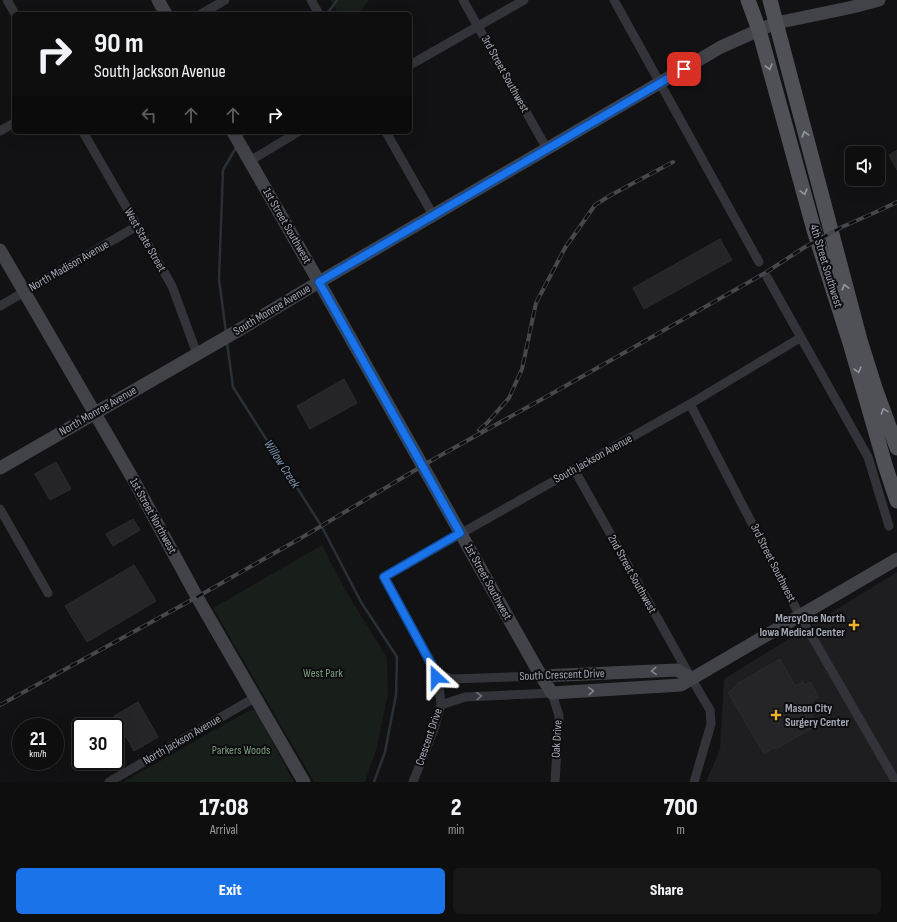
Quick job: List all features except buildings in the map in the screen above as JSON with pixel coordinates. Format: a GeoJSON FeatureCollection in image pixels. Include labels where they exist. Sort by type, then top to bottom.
{"type":"FeatureCollection","features":[{"type":"Feature","properties":{"kind":"main road"},"geometry":{"type":"LineString","coordinates":[[158,0],[165,12]]}},
{"type":"Feature","properties":{"kind":"main road","name":"4th Street Southwest"},"geometry":{"type":"LineString","coordinates":[[748,0],[759,30],[814,230],[850,343],[897,501]]}},
{"type":"Feature","properties":{"kind":"main road","name":"4th Street Southwest"},"geometry":{"type":"LineString","coordinates":[[770,0],[860,340],[875,388],[897,448]]}},
{"type":"Feature","properties":{"kind":"main road","name":"South Monroe Avenue"},"geometry":{"type":"LineString","coordinates":[[200,352],[720,47],[776,23],[879,0]]}},
{"type":"Feature","properties":{"kind":"main road","name":"1st Street Southwest"},"geometry":{"type":"LineString","coordinates":[[234,134],[541,676]]}},
{"type":"Feature","properties":{"kind":"main road","name":"1st Street Northwest"},"geometry":{"type":"LineString","coordinates":[[0,250],[133,479],[197,597],[301,777]]}},
{"type":"Feature","properties":{"kind":"main road","name":"North Monroe Avenue"},"geometry":{"type":"LineString","coordinates":[[0,468],[200,352]]}},
{"type":"Feature","properties":{"kind":"main road","name":"South Crescent Drive"},"geometry":{"type":"LineString","coordinates":[[552,693],[681,685],[897,559]]}},
{"type":"Feature","properties":{"kind":"main road","name":"South Crescent Drive"},"geometry":{"type":"LineString","coordinates":[[541,676],[677,670],[691,678]]}},
{"type":"Feature","properties":{"kind":"main road","name":"Oak Drive"},"geometry":{"type":"LineString","coordinates":[[541,676],[552,693]]}},
{"type":"Feature","properties":{"kind":"street"},"geometry":{"type":"LineString","coordinates":[[7,0],[14,12]]}},
{"type":"Feature","properties":{"kind":"street"},"geometry":{"type":"LineString","coordinates":[[204,12],[225,0]]}},
{"type":"Feature","properties":{"kind":"street"},"geometry":{"type":"LineString","coordinates":[[311,0],[318,12]]}},
{"type":"Feature","properties":{"kind":"street","name":"3rd Street Southwest"},"geometry":{"type":"LineString","coordinates":[[463,0],[547,149]]}},
{"type":"Feature","properties":{"kind":"street"},"geometry":{"type":"LineString","coordinates":[[412,65],[524,0]]}},
{"type":"Feature","properties":{"kind":"street"},"geometry":{"type":"LineString","coordinates":[[614,0],[759,262]]}},
{"type":"Feature","properties":{"kind":"street"},"geometry":{"type":"LineString","coordinates":[[0,131],[12,123]]}},
{"type":"Feature","properties":{"kind":"street","name":"West State Street"},"geometry":{"type":"LineString","coordinates":[[84,134],[172,286],[200,352]]}},
{"type":"Feature","properties":{"kind":"street"},"geometry":{"type":"LineString","coordinates":[[249,160],[294,134]]}},
{"type":"Feature","properties":{"kind":"street"},"geometry":{"type":"LineString","coordinates":[[387,134],[433,215]]}},
{"type":"Feature","properties":{"kind":"street","name":"North Madison Avenue"},"geometry":{"type":"LineString","coordinates":[[0,306],[137,226]]}},
{"type":"Feature","properties":{"kind":"street"},"geometry":{"type":"LineString","coordinates":[[767,277],[868,457],[889,526]]}},
{"type":"Feature","properties":{"kind":"street","name":"South Jackson Avenue"},"geometry":{"type":"LineString","coordinates":[[384,577],[690,404],[800,338]]}},
{"type":"Feature","properties":{"kind":"street","name":"3rd Street Southwest"},"geometry":{"type":"LineString","coordinates":[[690,404],[800,616],[896,782]]}},
{"type":"Feature","properties":{"kind":"street","name":"2nd Street Southwest"},"geometry":{"type":"LineString","coordinates":[[574,469],[710,710],[711,724],[694,782]]}},
{"type":"Feature","properties":{"kind":"street"},"geometry":{"type":"LineString","coordinates":[[0,510],[48,593]]}},
{"type":"Feature","properties":{"kind":"street","name":"Crescent Drive"},"geometry":{"type":"LineString","coordinates":[[384,577],[434,669],[439,686],[441,705],[434,729],[413,782]]}},
{"type":"Feature","properties":{"kind":"street","name":"South Crescent Drive"},"geometry":{"type":"LineString","coordinates":[[434,669],[441,675],[452,679],[541,676]]}},
{"type":"Feature","properties":{"kind":"street","name":"South Crescent Drive"},"geometry":{"type":"LineString","coordinates":[[441,705],[465,697],[552,693]]}},
{"type":"Feature","properties":{"kind":"street","name":"Oak Drive"},"geometry":{"type":"LineString","coordinates":[[552,693],[559,716],[555,782]]}},
{"type":"Feature","properties":{"kind":"street","name":"North Jackson Avenue"},"geometry":{"type":"LineString","coordinates":[[109,782],[256,697]]}},
{"type":"Feature","properties":{"kind":"shaded area","name":"MercyOne North Iowa Medical Center"},"geometry":{"type":"Polygon","coordinates":[[[897,572],[897,782],[706,782],[720,749],[724,679],[897,572]]]}},
{"type":"Feature","properties":{"kind":"green space"},"geometry":{"type":"Polygon","coordinates":[[[330,0],[369,0],[360,12],[338,12],[330,0]]]}},
{"type":"Feature","properties":{"kind":"green space","name":"West Park"},"geometry":{"type":"Polygon","coordinates":[[[322,545],[343,586],[387,658],[388,695],[376,750],[365,782],[314,782],[213,608],[322,545]]]}},
{"type":"Feature","properties":{"kind":"green space","name":"Parkers Woods"},"geometry":{"type":"Polygon","coordinates":[[[252,709],[257,713],[294,782],[123,782],[252,709]]]}},
{"type":"Feature","properties":{"kind":"waterway","name":"Willow Creek"},"geometry":{"type":"LineString","coordinates":[[328,12],[337,0]]}},
{"type":"Feature","properties":{"kind":"waterway","name":"Willow Creek"},"geometry":{"type":"LineString","coordinates":[[241,138],[243,134]]}},
{"type":"Feature","properties":{"kind":"waterway","name":"Willow Creek"},"geometry":{"type":"LineString","coordinates":[[226,333],[219,279],[223,170],[237,146]]}},
{"type":"Feature","properties":{"kind":"waterway","name":"Willow Creek"},"geometry":{"type":"LineString","coordinates":[[227,342],[233,387],[322,527],[361,602],[397,657],[396,695],[385,752],[374,782]]}},
{"type":"Feature","properties":{"kind":"railway"},"geometry":{"type":"LineString","coordinates":[[479,430],[509,398],[522,369],[536,303],[565,248],[595,205],[673,162]]}},
{"type":"Feature","properties":{"kind":"railway"},"geometry":{"type":"LineString","coordinates":[[0,705],[301,538],[434,459],[765,273],[805,247],[842,227],[897,202]]}},
{"type":"Feature","properties":{"kind":"place","name":"MercyOne North Iowa Medical Center"},"geometry":{"type":"Point","coordinates":[854,625]}},
{"type":"Feature","properties":{"kind":"place","name":"Mason City Surgery Center"},"geometry":{"type":"Point","coordinates":[776,715]}},
{"type":"Feature","properties":{"kind":"route"},"geometry":{"type":"LineString","coordinates":[[436,677],[434,669],[384,577],[460,533],[319,282],[684,69]]}}]}
